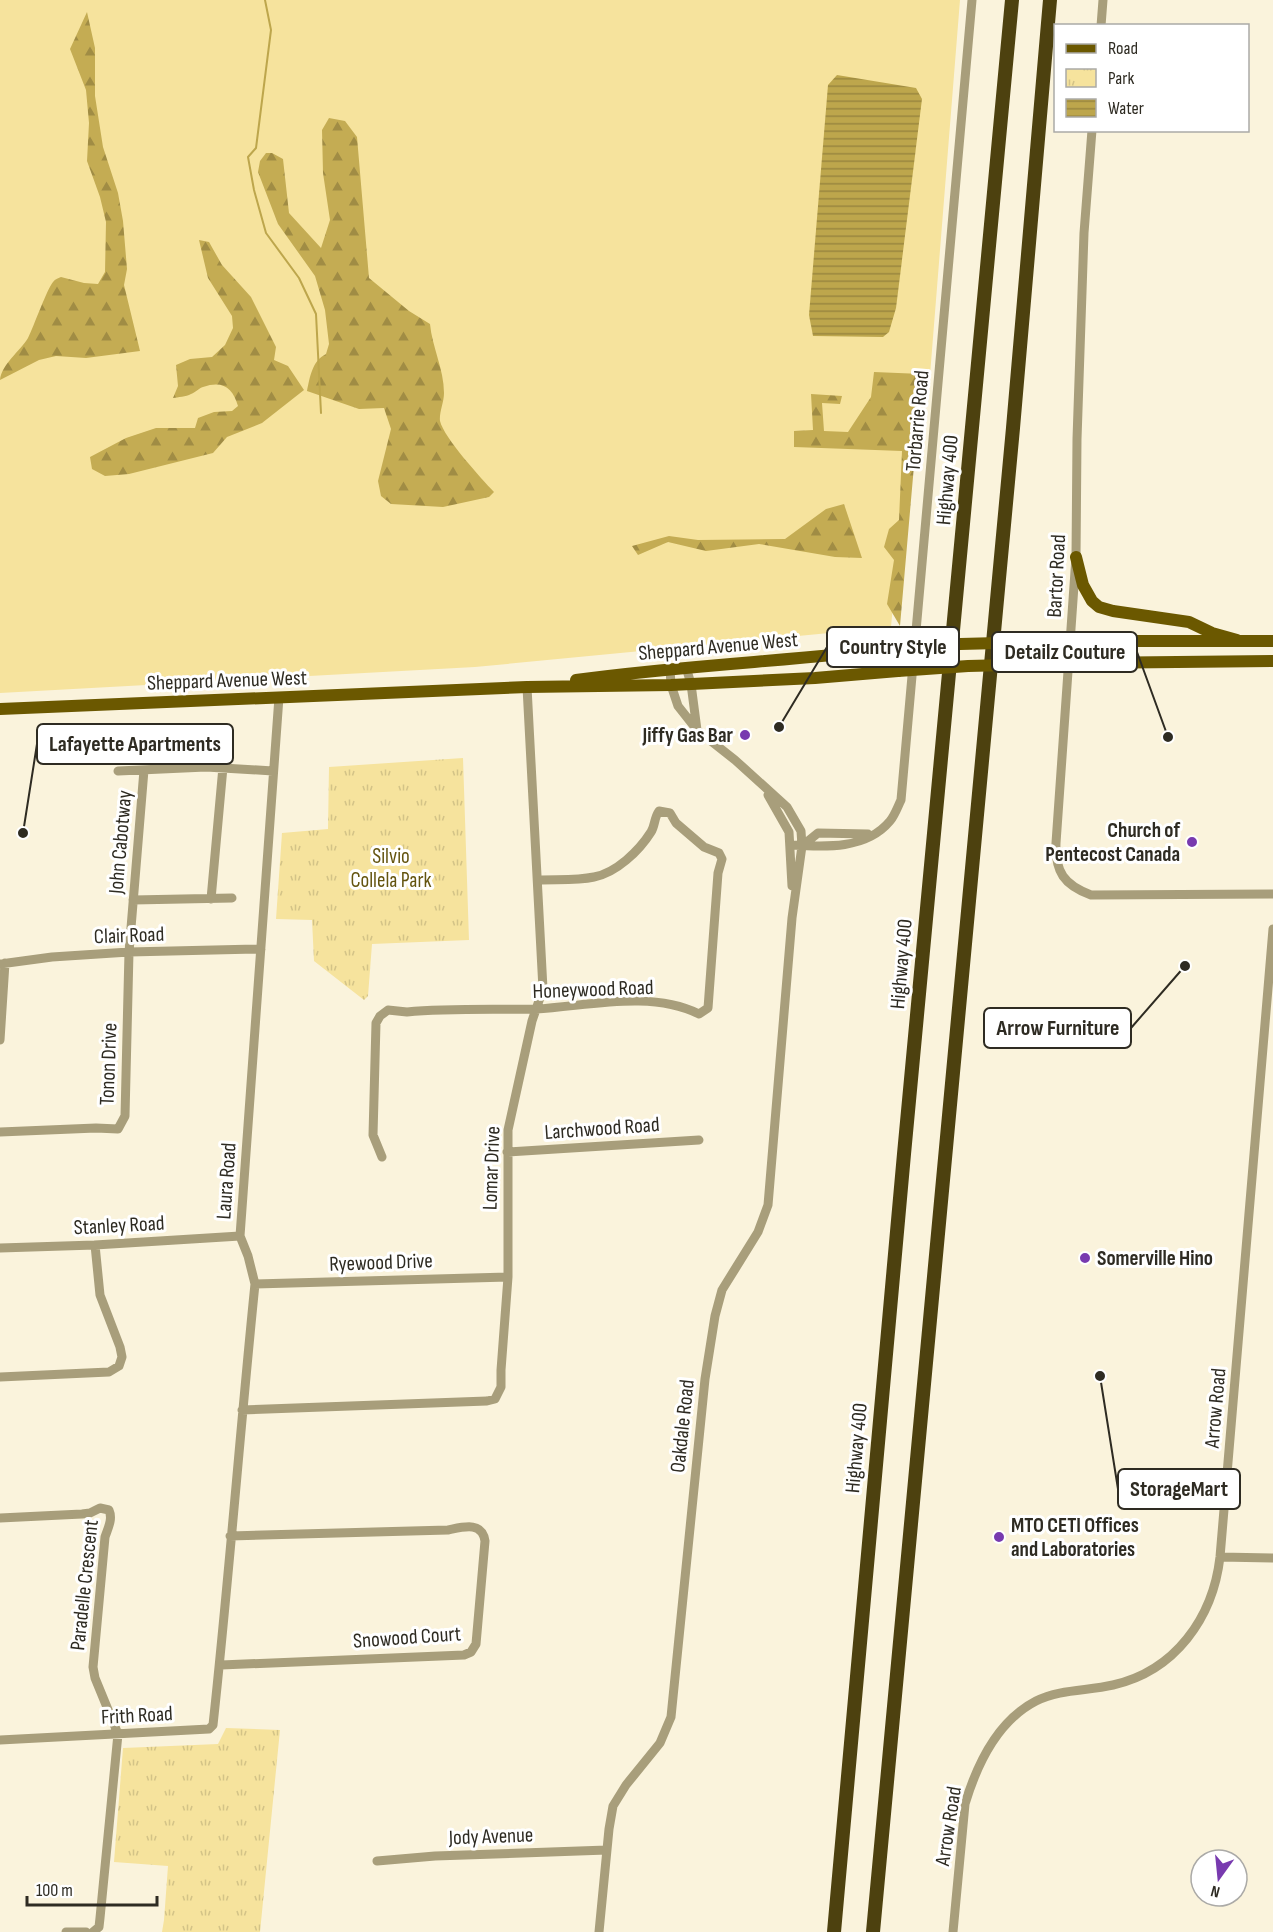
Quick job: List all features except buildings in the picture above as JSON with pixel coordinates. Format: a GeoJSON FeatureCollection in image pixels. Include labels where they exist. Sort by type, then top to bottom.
{"type":"FeatureCollection","features":[{"type":"Feature","properties":{"kind":"highway","name":"Highway 400"},"geometry":{"type":"LineString","coordinates":[[834,1932],[1012,0]]}},
{"type":"Feature","properties":{"kind":"highway"},"geometry":{"type":"LineString","coordinates":[[873,1932],[1012,440],[1050,0]]}},
{"type":"Feature","properties":{"kind":"main road"},"geometry":{"type":"LineString","coordinates":[[1076,557],[1083,585],[1092,601],[1099,607],[1189,622],[1212,633],[1237,640]]}},
{"type":"Feature","properties":{"kind":"main road","name":"Sheppard Avenue West"},"geometry":{"type":"LineString","coordinates":[[527,687],[686,667],[960,644],[1084,641],[1273,641]]}},
{"type":"Feature","properties":{"kind":"main road","name":"Sheppard Avenue West"},"geometry":{"type":"LineString","coordinates":[[0,709],[527,687],[671,685],[815,678],[968,666],[1273,661]]}},
{"type":"Feature","properties":{"kind":"street","name":"Torbarrie Road"},"geometry":{"type":"LineString","coordinates":[[802,846],[825,847],[850,844],[874,834],[890,821],[902,800],[972,0]]}},
{"type":"Feature","properties":{"kind":"street"},"geometry":{"type":"LineString","coordinates":[[1101,24],[1103,0]]}},
{"type":"Feature","properties":{"kind":"street","name":"Bartor Road"},"geometry":{"type":"LineString","coordinates":[[1092,132],[1084,233],[1077,439],[1076,557],[1056,843],[1058,868],[1064,879],[1075,889],[1091,895],[1273,894]]}},
{"type":"Feature","properties":{"kind":"street"},"geometry":{"type":"LineString","coordinates":[[686,667],[691,684],[697,730]]}},
{"type":"Feature","properties":{"kind":"street","name":"Oakdale Road"},"geometry":{"type":"LineString","coordinates":[[599,1932],[613,1806],[626,1785],[660,1743],[671,1717],[705,1379],[715,1316],[722,1290],[758,1232],[768,1205],[792,918],[802,846],[801,831],[787,807],[735,760],[697,730],[678,706],[671,685],[670,669]]}},
{"type":"Feature","properties":{"kind":"street","name":"Lomar Drive"},"geometry":{"type":"LineString","coordinates":[[242,1410],[487,1401],[495,1399],[501,1387],[508,1277],[508,1130],[536,1009],[543,989],[527,687]]}},
{"type":"Feature","properties":{"kind":"street","name":"Laura Road"},"geometry":{"type":"LineString","coordinates":[[221,1665],[230,1536],[255,1284],[240,1236],[279,697]]}},
{"type":"Feature","properties":{"kind":"street"},"geometry":{"type":"LineString","coordinates":[[211,899],[223,767]]}},
{"type":"Feature","properties":{"kind":"street","name":"John Cabotway"},"geometry":{"type":"LineString","coordinates":[[118,771],[223,767],[273,771]]}},
{"type":"Feature","properties":{"kind":"street","name":"John Cabotway"},"geometry":{"type":"LineString","coordinates":[[129,952],[144,771]]}},
{"type":"Feature","properties":{"kind":"street","name":"Oakdale Road"},"geometry":{"type":"LineString","coordinates":[[764,787],[789,832],[792,918]]}},
{"type":"Feature","properties":{"kind":"street","name":"Honeywood Road"},"geometry":{"type":"LineString","coordinates":[[382,1157],[373,1135],[376,1023],[380,1016],[388,1010],[407,1012],[536,1009],[633,1001],[682,1006],[699,1014],[708,1008],[718,873],[722,859],[719,853],[704,847],[676,823],[670,813],[663,810],[658,813],[653,829],[639,847],[618,866],[605,874],[593,878],[538,880]]}},
{"type":"Feature","properties":{"kind":"street"},"geometry":{"type":"LineString","coordinates":[[791,845],[802,846]]}},
{"type":"Feature","properties":{"kind":"street"},"geometry":{"type":"LineString","coordinates":[[133,900],[232,898]]}},
{"type":"Feature","properties":{"kind":"street","name":"Arrow Road"},"geometry":{"type":"LineString","coordinates":[[953,1932],[965,1804],[975,1774],[991,1744],[1015,1716],[1035,1702],[1051,1695],[1114,1685],[1147,1672],[1170,1657],[1185,1644],[1204,1614],[1214,1588],[1221,1557],[1270,1020],[1273,929]]}},
{"type":"Feature","properties":{"kind":"street","name":"Clair Road"},"geometry":{"type":"LineString","coordinates":[[2,963],[129,952],[261,949]]}},
{"type":"Feature","properties":{"kind":"street","name":"Tonon Drive"},"geometry":{"type":"LineString","coordinates":[[0,1132],[96,1128],[107,1130],[118,1129],[123,1123],[129,952]]}},
{"type":"Feature","properties":{"kind":"street"},"geometry":{"type":"LineString","coordinates":[[0,1040],[2,963]]}},
{"type":"Feature","properties":{"kind":"street","name":"Larchwood Road"},"geometry":{"type":"LineString","coordinates":[[507,1152],[699,1140]]}},
{"type":"Feature","properties":{"kind":"street","name":"Stanley Road"},"geometry":{"type":"LineString","coordinates":[[0,1248],[240,1236]]}},
{"type":"Feature","properties":{"kind":"street"},"geometry":{"type":"LineString","coordinates":[[0,1377],[109,1372],[119,1366],[122,1357],[120,1347],[98,1285],[95,1245]]}},
{"type":"Feature","properties":{"kind":"street","name":"Ryewood Drive"},"geometry":{"type":"LineString","coordinates":[[255,1284],[508,1277]]}},
{"type":"Feature","properties":{"kind":"street","name":"Paradelle Crescent"},"geometry":{"type":"LineString","coordinates":[[0,1518],[82,1514],[100,1508],[109,1510],[111,1513],[105,1537],[93,1667],[95,1678],[118,1734]]}},
{"type":"Feature","properties":{"kind":"street","name":"Snowood Court"},"geometry":{"type":"LineString","coordinates":[[221,1665],[464,1655],[471,1652],[476,1644],[485,1541],[484,1533],[480,1528],[230,1536]]}},
{"type":"Feature","properties":{"kind":"street"},"geometry":{"type":"LineString","coordinates":[[1221,1557],[1273,1558]]}},
{"type":"Feature","properties":{"kind":"street","name":"Frith Road"},"geometry":{"type":"LineString","coordinates":[[0,1740],[209,1729],[213,1725],[221,1665]]}},
{"type":"Feature","properties":{"kind":"street"},"geometry":{"type":"LineString","coordinates":[[93,1932],[99,1927],[118,1734]]}},
{"type":"Feature","properties":{"kind":"street","name":"Jody Avenue"},"geometry":{"type":"LineString","coordinates":[[376,1861],[435,1856],[607,1850]]}},
{"type":"Feature","properties":{"kind":"street"},"geometry":{"type":"LineString","coordinates":[[66,1932],[86,1932]]}},
{"type":"Feature","properties":{"kind":"green space"},"geometry":{"type":"Polygon","coordinates":[[[0,0],[960,0],[930,375],[903,498],[891,627],[475,667],[0,693],[0,0]]]}},
{"type":"Feature","properties":{"kind":"green space"},"geometry":{"type":"Polygon","coordinates":[[[87,12],[95,48],[95,96],[103,147],[118,193],[123,221],[127,269],[124,285],[140,351],[86,358],[56,356],[39,360],[0,380],[7,364],[28,338],[47,292],[54,281],[61,277],[98,284],[105,272],[106,222],[87,161],[89,123],[86,90],[70,49],[87,12]]]}},
{"type":"Feature","properties":{"kind":"green space"},"geometry":{"type":"Polygon","coordinates":[[[329,118],[345,121],[357,137],[369,278],[409,311],[430,324],[443,384],[444,396],[440,421],[455,447],[494,492],[489,497],[443,507],[391,504],[381,496],[378,481],[391,429],[384,408],[359,409],[307,391],[312,370],[326,354],[329,344],[325,310],[315,276],[278,224],[258,172],[260,161],[266,153],[272,153],[283,159],[289,213],[321,248],[330,220],[323,173],[322,130],[329,118]]]}},
{"type":"Feature","properties":{"kind":"green space"},"geometry":{"type":"Polygon","coordinates":[[[199,240],[209,242],[222,265],[251,297],[276,347],[274,360],[288,366],[304,390],[262,423],[227,437],[213,453],[129,474],[105,476],[92,469],[90,457],[126,438],[156,428],[195,428],[198,418],[214,412],[232,411],[238,406],[230,390],[216,384],[187,396],[173,398],[178,386],[176,365],[190,359],[212,357],[225,345],[233,328],[232,316],[208,278],[199,240]]]}},
{"type":"Feature","properties":{"kind":"green space"},"geometry":{"type":"Polygon","coordinates":[[[874,372],[922,374],[900,626],[887,604],[894,560],[884,547],[889,529],[899,520],[902,451],[794,447],[794,431],[813,430],[811,394],[842,396],[840,404],[822,403],[824,431],[848,432],[871,397],[874,372]]]}},
{"type":"Feature","properties":{"kind":"green space"},"geometry":{"type":"Polygon","coordinates":[[[844,504],[862,558],[835,557],[759,544],[706,551],[668,542],[638,555],[632,546],[669,536],[698,540],[785,539],[826,509],[844,504]]]}},
{"type":"Feature","properties":{"kind":"green space","name":"Silvio Collela Park"},"geometry":{"type":"Polygon","coordinates":[[[463,758],[469,940],[372,944],[368,996],[364,1000],[314,961],[312,920],[276,919],[282,833],[328,829],[329,767],[463,758]]]}},
{"type":"Feature","properties":{"kind":"green space"},"geometry":{"type":"Polygon","coordinates":[[[226,1728],[280,1730],[260,1932],[162,1932],[168,1866],[114,1862],[123,1748],[218,1744],[226,1728]]]}},
{"type":"Feature","properties":{"kind":"water"},"geometry":{"type":"Polygon","coordinates":[[[837,75],[916,88],[922,99],[896,308],[889,332],[883,337],[813,336],[809,315],[828,85],[837,75]]]}},
{"type":"Feature","properties":{"kind":"waterway"},"geometry":{"type":"LineString","coordinates":[[265,0],[271,30],[256,148],[248,157],[266,233],[299,278],[316,314],[321,413]]}},
{"type":"Feature","properties":{"kind":"place","name":"Country Style"},"geometry":{"type":"Point","coordinates":[779,727]}},
{"type":"Feature","properties":{"kind":"place","name":"Jiffy Gas Bar"},"geometry":{"type":"Point","coordinates":[745,735]}},
{"type":"Feature","properties":{"kind":"place","name":"Detailz Couture"},"geometry":{"type":"Point","coordinates":[1168,737]}},
{"type":"Feature","properties":{"kind":"place","name":"Lafayette Apartments"},"geometry":{"type":"Point","coordinates":[23,833]}},
{"type":"Feature","properties":{"kind":"place","name":"Church of Pentecost Canada"},"geometry":{"type":"Point","coordinates":[1192,842]}},
{"type":"Feature","properties":{"kind":"place","name":"Arrow Furniture"},"geometry":{"type":"Point","coordinates":[1185,966]}},
{"type":"Feature","properties":{"kind":"place","name":"Somerville Hino"},"geometry":{"type":"Point","coordinates":[1085,1258]}},
{"type":"Feature","properties":{"kind":"place","name":"StorageMart"},"geometry":{"type":"Point","coordinates":[1100,1376]}},
{"type":"Feature","properties":{"kind":"place","name":"MTO CETI Offices and Laboratories"},"geometry":{"type":"Point","coordinates":[999,1537]}}]}
